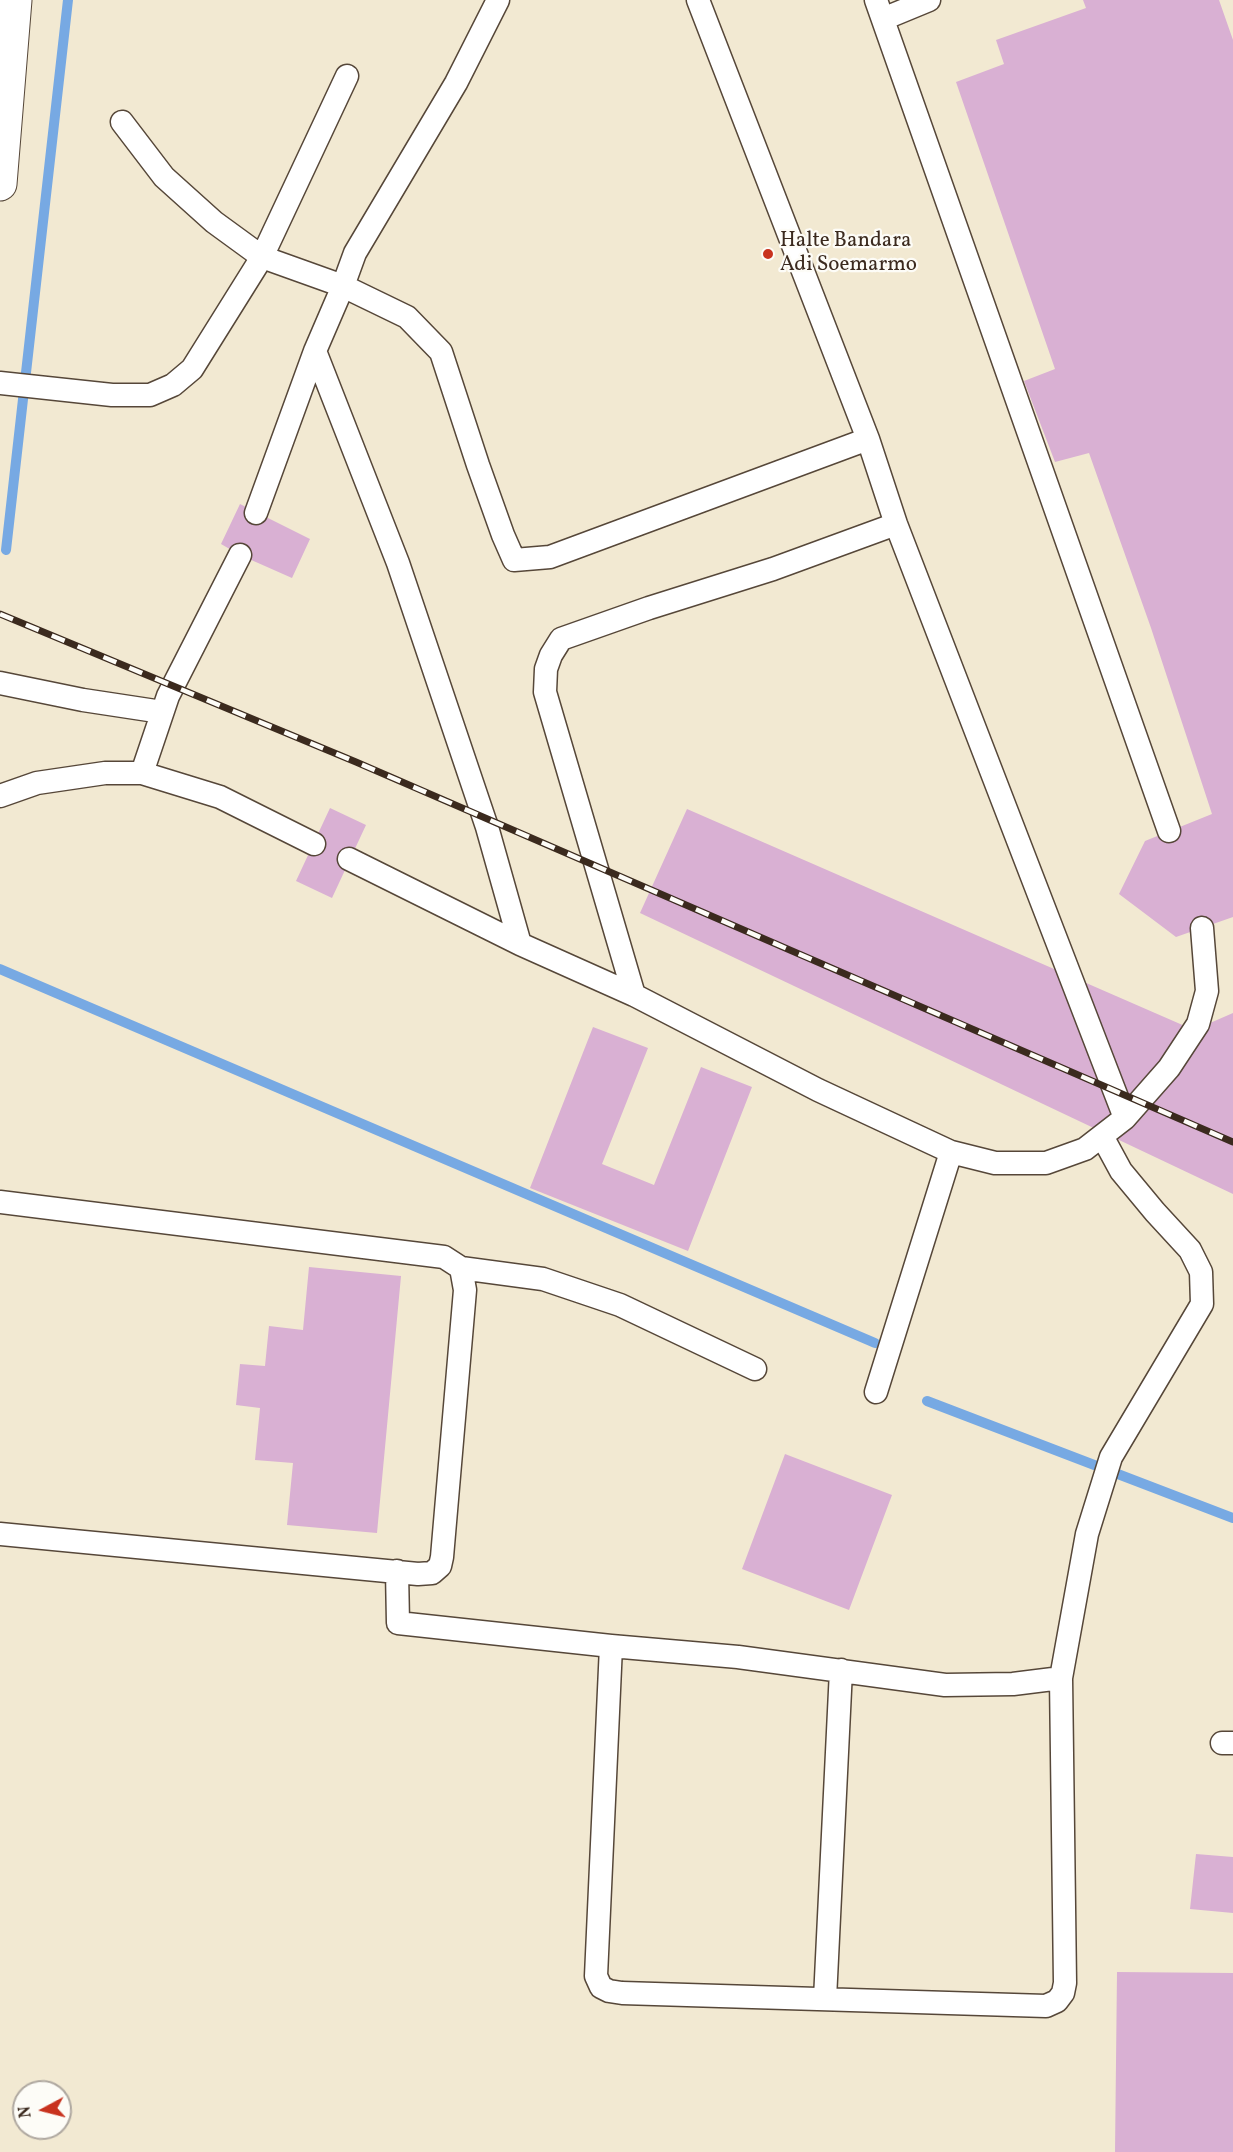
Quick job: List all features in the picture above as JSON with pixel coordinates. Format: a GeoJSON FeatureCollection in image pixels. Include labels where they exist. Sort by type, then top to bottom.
{"type":"FeatureCollection","features":[{"type":"Feature","properties":{"kind":"street"},"geometry":{"type":"LineString","coordinates":[[0,184],[15,0]]}},
{"type":"Feature","properties":{"kind":"lane"},"geometry":{"type":"LineString","coordinates":[[256,513],[315,351],[355,253],[456,83],[498,0]]}},
{"type":"Feature","properties":{"kind":"lane"},"geometry":{"type":"LineString","coordinates":[[698,0],[868,439],[896,524],[1125,1118]]}},
{"type":"Feature","properties":{"kind":"lane"},"geometry":{"type":"LineString","coordinates":[[928,0],[879,10],[1169,831]]}},
{"type":"Feature","properties":{"kind":"lane"},"geometry":{"type":"LineString","coordinates":[[0,383],[112,394],[150,395],[173,385],[192,369],[262,257],[346,76]]}},
{"type":"Feature","properties":{"kind":"lane"},"geometry":{"type":"LineString","coordinates":[[122,122],[164,177],[214,222],[262,257],[343,286],[407,317],[441,352],[482,475],[514,560],[550,557],[868,439]]}},
{"type":"Feature","properties":{"kind":"lane"},"geometry":{"type":"LineString","coordinates":[[315,351],[398,564],[487,826],[520,944]]}},
{"type":"Feature","properties":{"kind":"lane"},"geometry":{"type":"LineString","coordinates":[[634,995],[545,692],[546,669],[551,655],[561,639],[649,608],[773,569],[896,524]]}},
{"type":"Feature","properties":{"kind":"lane"},"geometry":{"type":"LineString","coordinates":[[142,773],[168,696],[240,555]]}},
{"type":"Feature","properties":{"kind":"lane"},"geometry":{"type":"LineString","coordinates":[[0,683],[83,700],[162,712]]}},
{"type":"Feature","properties":{"kind":"lane"},"geometry":{"type":"LineString","coordinates":[[0,796],[37,783],[105,773],[142,773],[220,797],[314,843]]}},
{"type":"Feature","properties":{"kind":"lane"},"geometry":{"type":"LineString","coordinates":[[349,860],[520,944],[634,995],[818,1089],[951,1152],[995,1163],[1046,1163],[1085,1149],[1125,1118],[1169,1068],[1198,1024],[1208,991],[1202,928]]}},
{"type":"Feature","properties":{"kind":"lane"},"geometry":{"type":"LineString","coordinates":[[611,1646],[596,1976],[601,1987],[622,1993],[1046,2006],[1057,2001],[1063,1993],[1065,1983],[1061,1678],[1087,1534],[1111,1457],[1202,1304],[1201,1272],[1190,1250],[1121,1171],[1102,1136]]}},
{"type":"Feature","properties":{"kind":"lane"},"geometry":{"type":"LineString","coordinates":[[876,1392],[951,1152]]}},
{"type":"Feature","properties":{"kind":"lane"},"geometry":{"type":"LineString","coordinates":[[0,1202],[444,1257],[461,1269],[543,1279],[609,1302],[755,1369]]}},
{"type":"Feature","properties":{"kind":"lane"},"geometry":{"type":"LineString","coordinates":[[0,1534],[432,1573],[440,1566],[442,1557],[465,1290],[461,1269]]}},
{"type":"Feature","properties":{"kind":"lane"},"geometry":{"type":"LineString","coordinates":[[397,1571],[398,1623],[738,1657],[945,1685],[1013,1684],[1061,1678]]}},
{"type":"Feature","properties":{"kind":"lane"},"geometry":{"type":"LineString","coordinates":[[825,1999],[841,1670]]}},
{"type":"Feature","properties":{"kind":"building"},"geometry":{"type":"Polygon","coordinates":[[[1083,0],[1219,0],[1233,40],[1233,917],[1176,937],[1119,894],[1145,841],[1212,814],[1151,628],[1089,453],[1055,462],[1024,381],[1055,369],[956,82],[1004,64],[996,40],[1086,8],[1083,0]]]}},
{"type":"Feature","properties":{"kind":"building"},"geometry":{"type":"Polygon","coordinates":[[[240,504],[310,539],[292,578],[221,544],[240,504]]]}},
{"type":"Feature","properties":{"kind":"building"},"geometry":{"type":"Polygon","coordinates":[[[330,808],[366,825],[332,898],[296,881],[330,808]]]}},
{"type":"Feature","properties":{"kind":"building"},"geometry":{"type":"Polygon","coordinates":[[[687,809],[1194,1030],[1233,1013],[1233,1194],[640,913],[687,809]]]}},
{"type":"Feature","properties":{"kind":"building"},"geometry":{"type":"Polygon","coordinates":[[[593,1027],[648,1048],[602,1164],[654,1185],[701,1067],[752,1087],[688,1251],[530,1188],[593,1027]]]}},
{"type":"Feature","properties":{"kind":"building"},"geometry":{"type":"Polygon","coordinates":[[[309,1267],[401,1276],[377,1533],[287,1525],[293,1463],[255,1460],[260,1408],[236,1405],[240,1364],[265,1366],[269,1326],[303,1330],[309,1267]]]}},
{"type":"Feature","properties":{"kind":"building"},"geometry":{"type":"Polygon","coordinates":[[[785,1454],[892,1495],[849,1610],[742,1569],[785,1454]]]}},
{"type":"Feature","properties":{"kind":"building"},"geometry":{"type":"Polygon","coordinates":[[[1196,1854],[1233,1857],[1233,1913],[1190,1909],[1196,1854]]]}},
{"type":"Feature","properties":{"kind":"building"},"geometry":{"type":"Polygon","coordinates":[[[1117,1972],[1233,1973],[1233,2152],[1115,2152],[1117,1972]]]}},
{"type":"Feature","properties":{"kind":"waterway"},"geometry":{"type":"LineString","coordinates":[[6,550],[68,0]]}},
{"type":"Feature","properties":{"kind":"waterway"},"geometry":{"type":"LineString","coordinates":[[0,969],[875,1343]]}},
{"type":"Feature","properties":{"kind":"waterway"},"geometry":{"type":"LineString","coordinates":[[927,1401],[1233,1518]]}},
{"type":"Feature","properties":{"kind":"railway"},"geometry":{"type":"LineString","coordinates":[[0,614],[356,762],[1233,1142]]}},
{"type":"Feature","properties":{"kind":"place","name":"Halte Bandara Adi Soemarmo"},"geometry":{"type":"Point","coordinates":[768,254]}}]}
